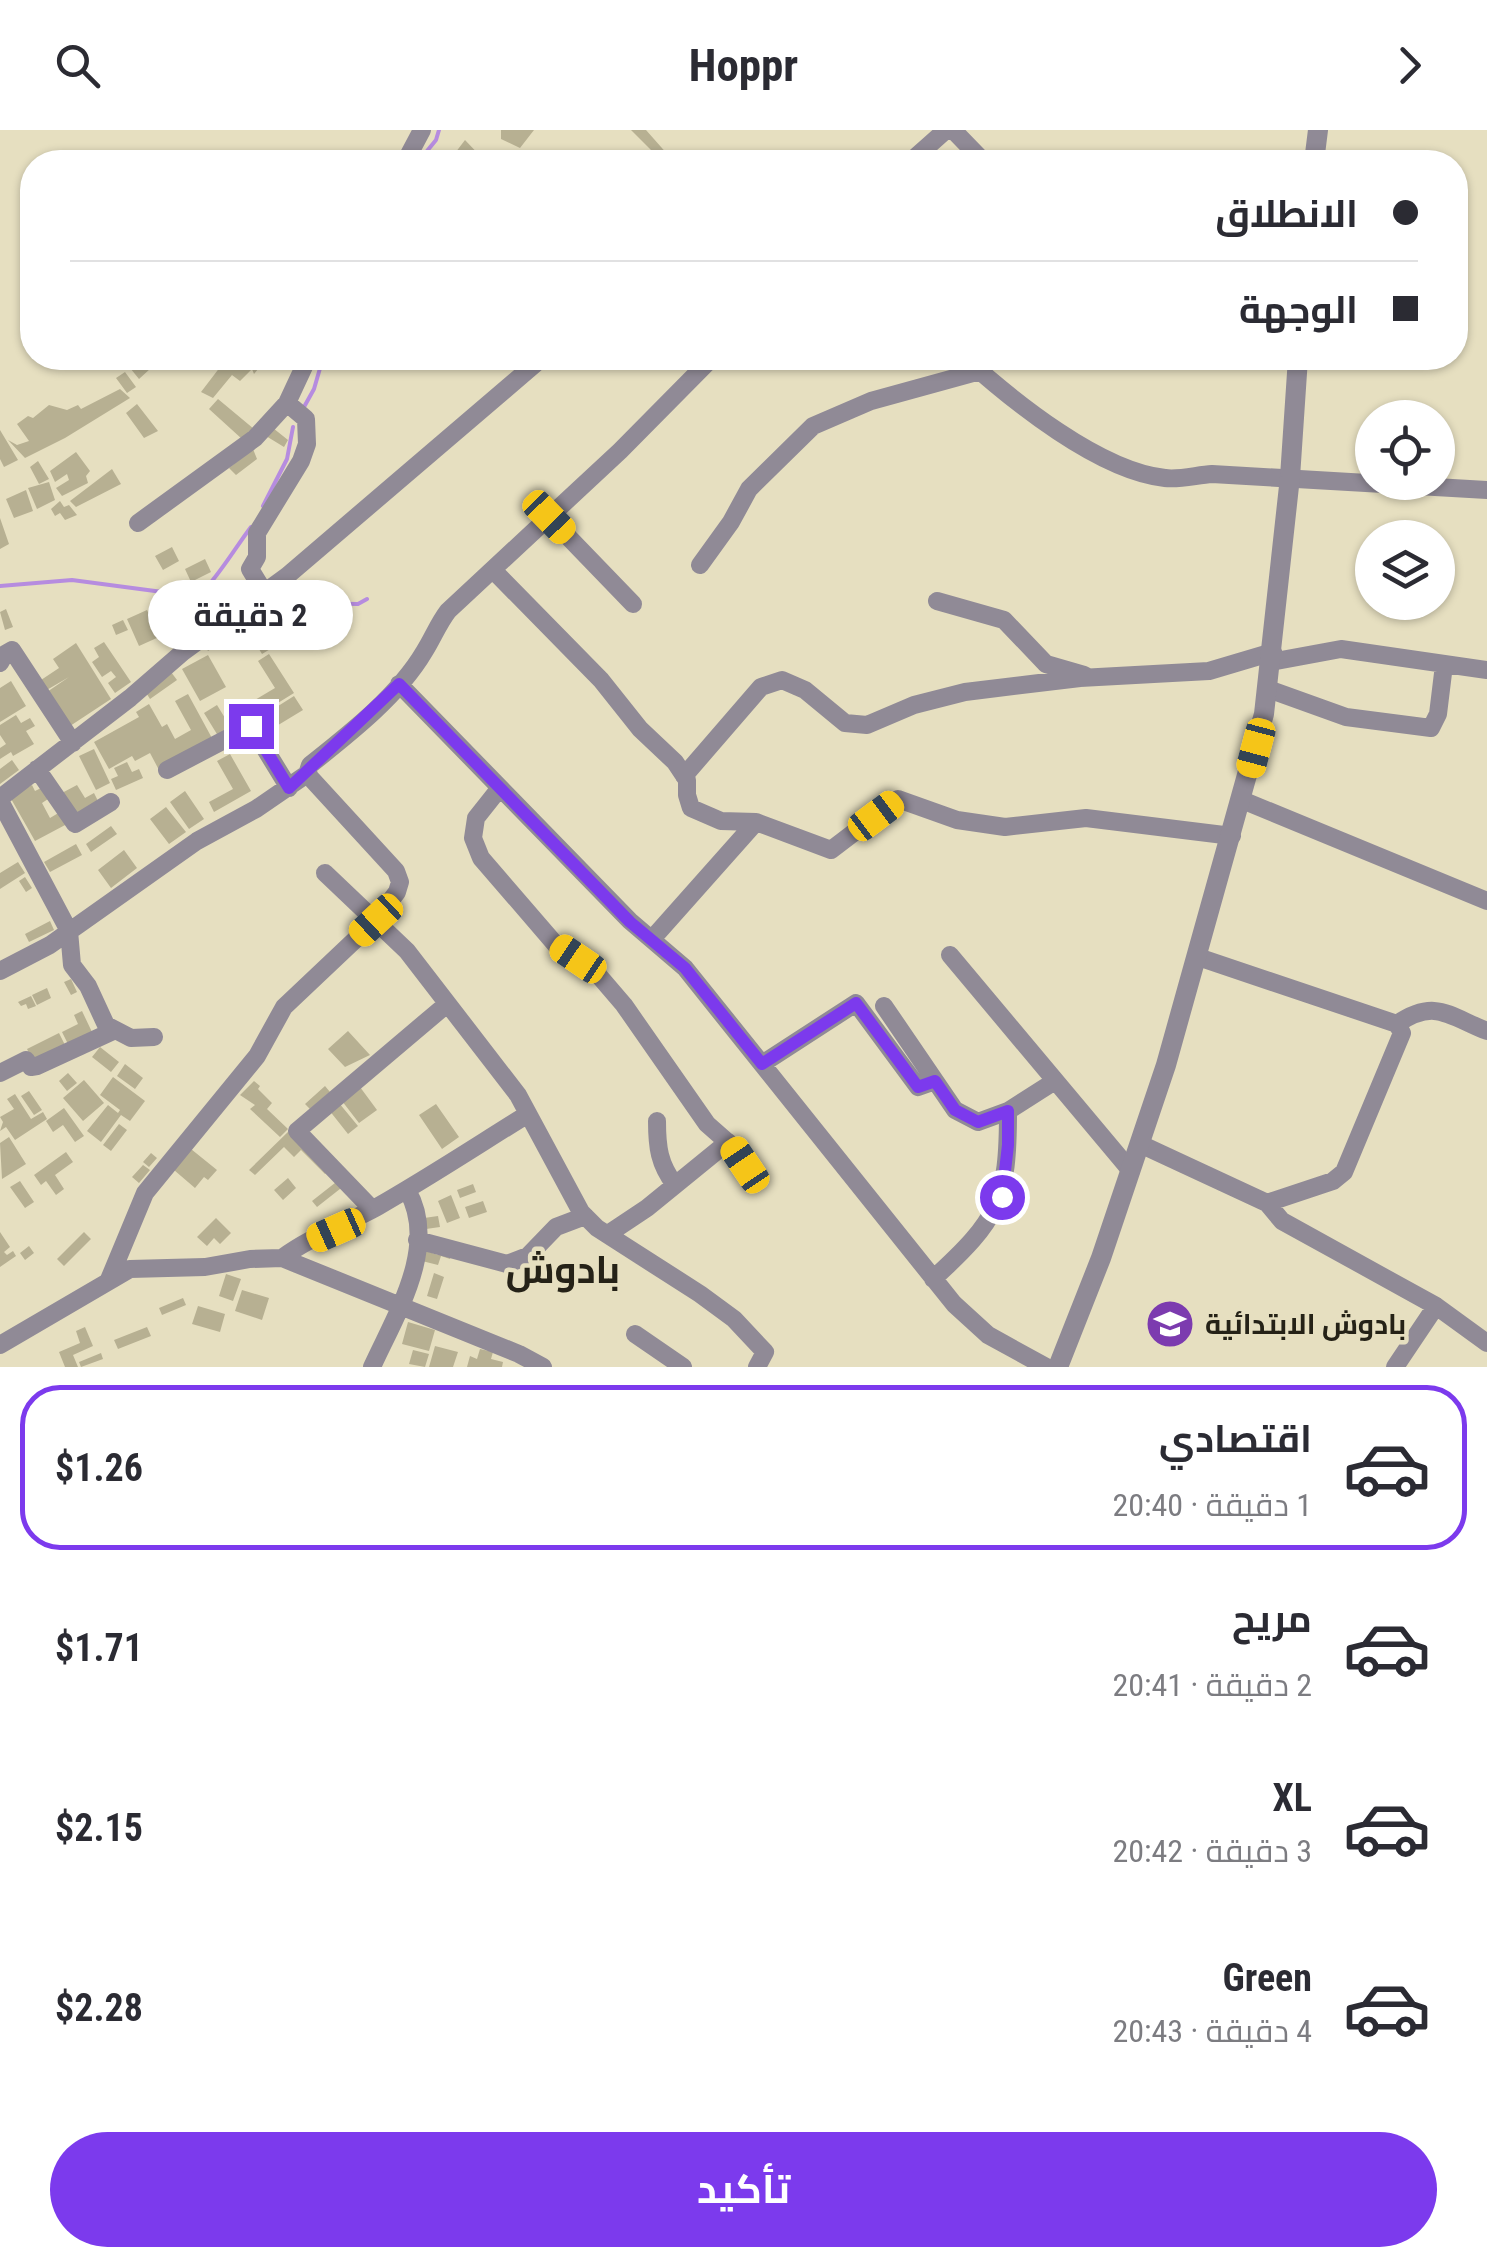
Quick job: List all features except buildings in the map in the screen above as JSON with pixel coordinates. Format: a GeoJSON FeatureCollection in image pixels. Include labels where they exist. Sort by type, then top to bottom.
{"type":"FeatureCollection","features":[{"type":"Feature","properties":{"kind":"street"},"geometry":{"type":"LineString","coordinates":[[925,150],[949,130],[971,150]]}},
{"type":"Feature","properties":{"kind":"street"},"geometry":{"type":"LineString","coordinates":[[138,523],[255,438],[288,403],[302,370]]}},
{"type":"Feature","properties":{"kind":"street"},"geometry":{"type":"LineString","coordinates":[[154,1037],[131,1038],[112,1031],[72,965],[68,930],[0,800],[353,522],[528,370]]}},
{"type":"Feature","properties":{"kind":"street"},"geometry":{"type":"LineString","coordinates":[[0,971],[50,945],[197,841],[307,774],[310,766],[399,684],[425,652],[448,610],[620,451],[700,370]]}},
{"type":"Feature","properties":{"kind":"street"},"geometry":{"type":"LineString","coordinates":[[1058,1367],[1140,1144],[1198,957],[1264,714],[1290,477],[1297,370]]}},
{"type":"Feature","properties":{"kind":"street"},"geometry":{"type":"LineString","coordinates":[[700,565],[748,489],[813,426],[871,402],[980,371],[1031,416],[1126,468],[1166,478],[1212,474],[1487,490]]}},
{"type":"Feature","properties":{"kind":"street"},"geometry":{"type":"LineString","coordinates":[[264,592],[250,570],[257,557],[257,534],[308,444],[306,420],[288,403]]}},
{"type":"Feature","properties":{"kind":"street"},"geometry":{"type":"LineString","coordinates":[[549,517],[633,604]]}},
{"type":"Feature","properties":{"kind":"street"},"geometry":{"type":"LineString","coordinates":[[492,570],[601,680],[640,729],[675,762],[684,776],[691,808],[721,821],[756,822],[831,850],[898,799],[958,820],[1005,826],[1086,818],[1232,836]]}},
{"type":"Feature","properties":{"kind":"street"},"geometry":{"type":"LineString","coordinates":[[937,601],[1004,620],[1046,664],[1093,677]]}},
{"type":"Feature","properties":{"kind":"street"},"geometry":{"type":"LineString","coordinates":[[684,776],[753,695],[782,680],[806,690],[845,722],[867,725],[914,705],[964,692],[1093,677],[1208,671],[1272,657],[1342,649],[1487,670]]}},
{"type":"Feature","properties":{"kind":"street"},"geometry":{"type":"LineString","coordinates":[[0,664],[12,650],[73,743]]}},
{"type":"Feature","properties":{"kind":"street"},"geometry":{"type":"LineString","coordinates":[[1268,689],[1346,718],[1431,728],[1438,714],[1444,665]]}},
{"type":"Feature","properties":{"kind":"street"},"geometry":{"type":"LineString","coordinates":[[399,684],[630,922],[685,968],[954,1304],[988,1335],[1046,1367]]}},
{"type":"Feature","properties":{"kind":"street"},"geometry":{"type":"LineString","coordinates":[[167,770],[251,726],[289,788]]}},
{"type":"Feature","properties":{"kind":"street"},"geometry":{"type":"LineString","coordinates":[[38,770],[74,824],[110,802]]}},
{"type":"Feature","properties":{"kind":"street"},"geometry":{"type":"LineString","coordinates":[[108,1282],[146,1192],[257,1056],[284,1008],[376,920],[397,892],[400,882],[396,871],[307,774]]}},
{"type":"Feature","properties":{"kind":"street"},"geometry":{"type":"LineString","coordinates":[[498,790],[476,818],[474,838],[481,858],[556,945],[594,970],[624,1005],[707,1124],[728,1142],[745,1165]]}},
{"type":"Feature","properties":{"kind":"street"},"geometry":{"type":"LineString","coordinates":[[1242,800],[1487,901]]}},
{"type":"Feature","properties":{"kind":"street"},"geometry":{"type":"LineString","coordinates":[[652,939],[756,822]]}},
{"type":"Feature","properties":{"kind":"street"},"geometry":{"type":"LineString","coordinates":[[325,873],[407,952],[518,1095],[585,1216],[734,1320],[765,1352],[757,1367]]}},
{"type":"Feature","properties":{"kind":"street"},"geometry":{"type":"LineString","coordinates":[[950,955],[1131,1171]]}},
{"type":"Feature","properties":{"kind":"street"},"geometry":{"type":"LineString","coordinates":[[1198,957],[1397,1024],[1402,1033],[1344,1172],[1332,1181],[1267,1203]]}},
{"type":"Feature","properties":{"kind":"street"},"geometry":{"type":"LineString","coordinates":[[762,1064],[856,1003],[918,1087],[935,1081]]}},
{"type":"Feature","properties":{"kind":"street"},"geometry":{"type":"LineString","coordinates":[[372,1210],[297,1131],[447,1004]]}},
{"type":"Feature","properties":{"kind":"street"},"geometry":{"type":"LineString","coordinates":[[884,1006],[955,1110],[978,1122],[1008,1111],[1054,1082]]}},
{"type":"Feature","properties":{"kind":"street"},"geometry":{"type":"LineString","coordinates":[[1397,1024],[1416,1011],[1433,1009],[1487,1031]]}},
{"type":"Feature","properties":{"kind":"street"},"geometry":{"type":"LineString","coordinates":[[0,1073],[26,1060],[31,1067],[37,1066],[112,1031]]}},
{"type":"Feature","properties":{"kind":"street"},"geometry":{"type":"LineString","coordinates":[[933,1279],[971,1244],[1002,1197],[1008,1111]]}},
{"type":"Feature","properties":{"kind":"street"},"geometry":{"type":"LineString","coordinates":[[282,1258],[407,1190],[528,1114]]}},
{"type":"Feature","properties":{"kind":"street"},"geometry":{"type":"LineString","coordinates":[[657,1121],[656,1149],[675,1185]]}},
{"type":"Feature","properties":{"kind":"street"},"geometry":{"type":"LineString","coordinates":[[608,1234],[728,1142]]}},
{"type":"Feature","properties":{"kind":"street"},"geometry":{"type":"LineString","coordinates":[[1140,1144],[1267,1203],[1282,1221],[1436,1306],[1487,1343]]}},
{"type":"Feature","properties":{"kind":"street"},"geometry":{"type":"LineString","coordinates":[[372,1367],[409,1290],[417,1240],[416,1204],[407,1190]]}},
{"type":"Feature","properties":{"kind":"street"},"geometry":{"type":"LineString","coordinates":[[417,1240],[507,1264],[528,1256],[556,1227],[585,1216]]}},
{"type":"Feature","properties":{"kind":"street"},"geometry":{"type":"LineString","coordinates":[[0,1345],[130,1270],[282,1258],[543,1367]]}},
{"type":"Feature","properties":{"kind":"street"},"geometry":{"type":"LineString","coordinates":[[1395,1367],[1436,1306]]}},
{"type":"Feature","properties":{"kind":"street"},"geometry":{"type":"LineString","coordinates":[[634,1334],[683,1367]]}},
{"type":"Feature","properties":{"kind":"waterway"},"geometry":{"type":"LineString","coordinates":[[428,150],[439,130]]}},
{"type":"Feature","properties":{"kind":"waterway"},"geometry":{"type":"LineString","coordinates":[[304,407],[320,370]]}},
{"type":"Feature","properties":{"kind":"waterway"},"geometry":{"type":"LineString","coordinates":[[263,506],[287,459],[293,427]]}},
{"type":"Feature","properties":{"kind":"waterway"},"geometry":{"type":"LineString","coordinates":[[207,587],[251,527]]}},
{"type":"Feature","properties":{"kind":"waterway"},"geometry":{"type":"LineString","coordinates":[[0,586],[72,580],[170,593],[214,588]]}},
{"type":"Feature","properties":{"kind":"waterway"},"geometry":{"type":"LineString","coordinates":[[278,590],[291,601],[301,603],[358,604],[367,599]]}},
{"type":"Feature","properties":{"kind":"place","name":"بادوش الابتدائية"},"geometry":{"type":"Point","coordinates":[1170,1324]}},
{"type":"Feature","properties":{"kind":"district","name":"بادوش"},"geometry":{"type":"Point","coordinates":[563,1270]}},
{"type":"Feature","properties":{"kind":"route"},"geometry":{"type":"LineString","coordinates":[[251,726],[289,788],[399,684],[630,922],[685,968],[762,1064],[856,1003],[918,1087],[935,1081],[955,1110],[978,1122],[1008,1111],[1002,1197]]}}]}
